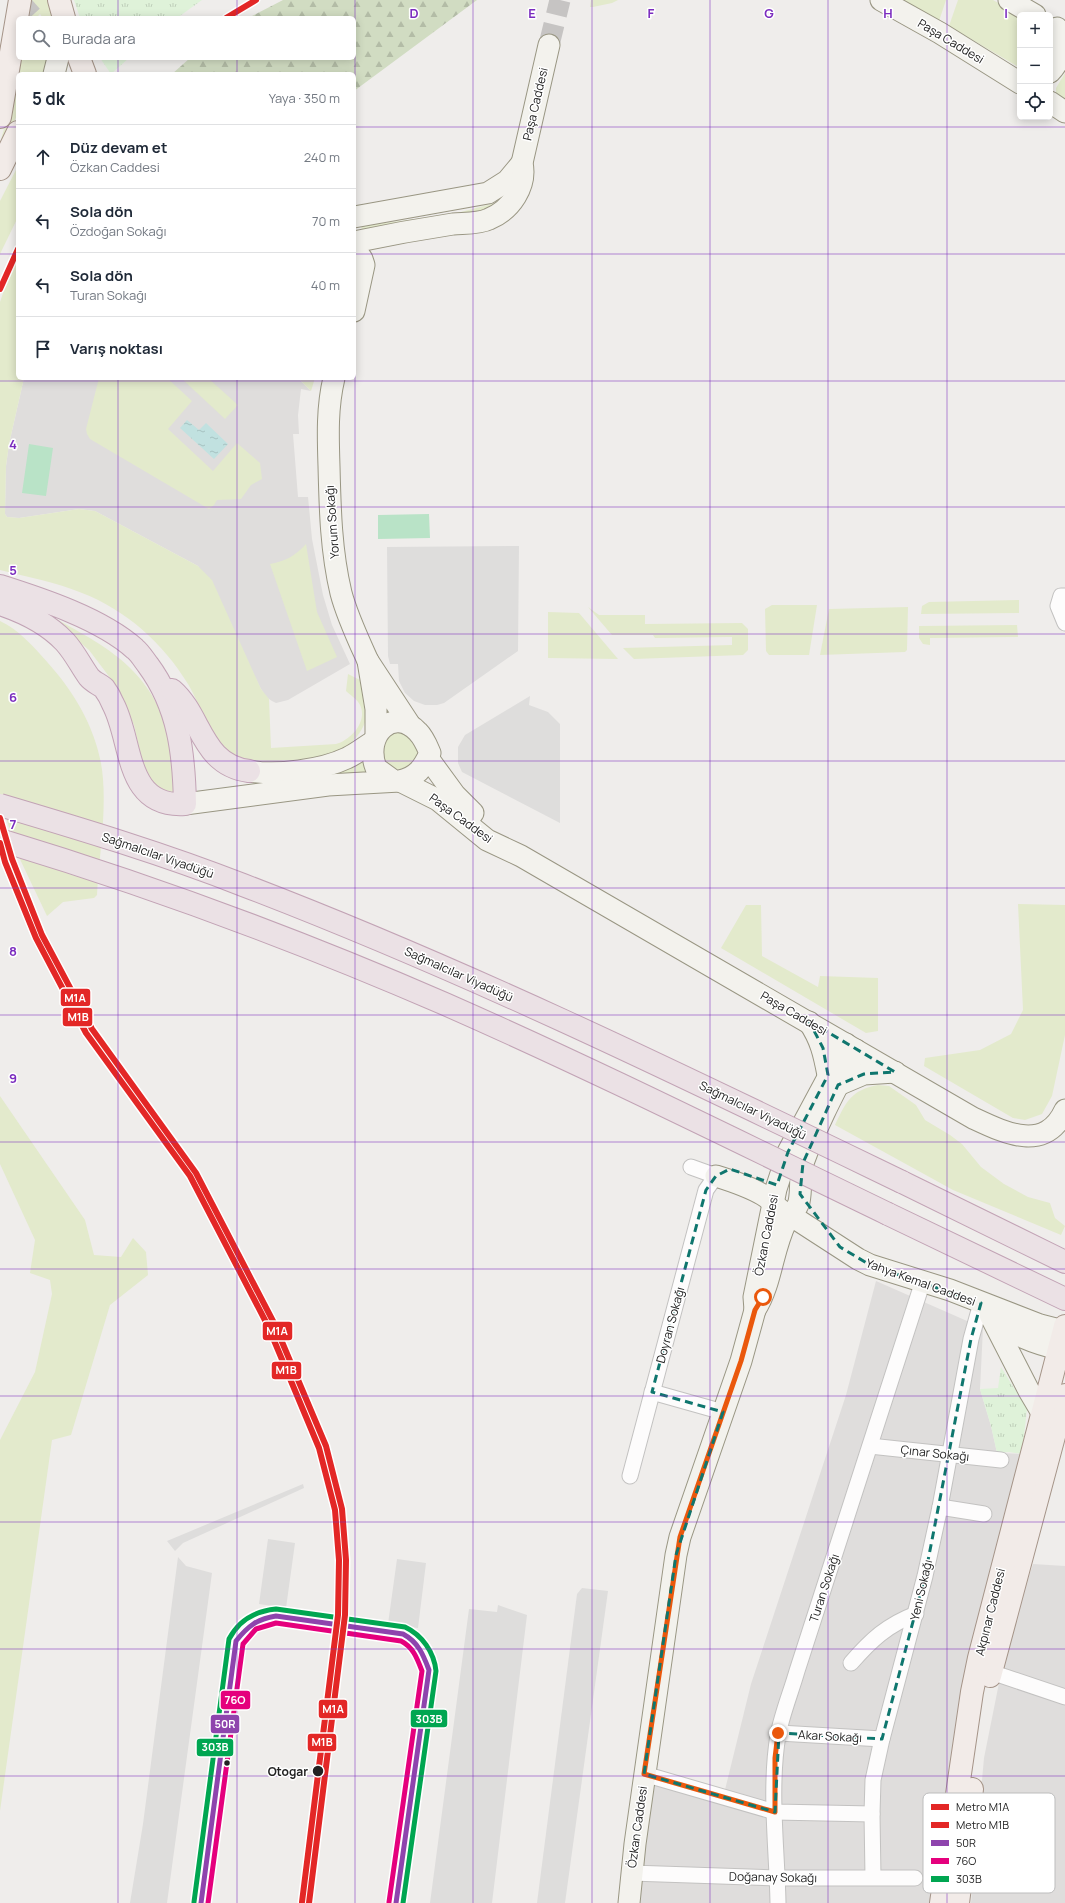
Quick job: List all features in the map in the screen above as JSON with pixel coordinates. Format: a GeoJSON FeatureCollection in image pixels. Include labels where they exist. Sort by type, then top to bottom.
{"type":"FeatureCollection","features":[{"type":"Feature","properties":{"kind":"highway"},"geometry":{"type":"LineString","coordinates":[[0,586],[50,602],[76,614],[116,635],[135,649],[160,684],[172,710],[178,728],[183,759],[185,804],[170,804],[158,801],[147,794],[132,766],[114,704],[104,688],[90,679],[66,643],[45,626],[0,604]]}},
{"type":"Feature","properties":{"kind":"highway"},"geometry":{"type":"LineString","coordinates":[[160,684],[173,691],[184,703],[201,736],[217,755],[228,764],[249,772]]}},
{"type":"Feature","properties":{"kind":"highway","name":"Sağmalcılar Viyadüğü"},"geometry":{"type":"LineString","coordinates":[[0,805],[88,831],[240,884],[380,940],[629,1051],[1065,1262]]}},
{"type":"Feature","properties":{"kind":"highway"},"geometry":{"type":"LineString","coordinates":[[0,840],[197,904],[392,982],[545,1050],[1061,1296]]}},
{"type":"Feature","properties":{"kind":"main road"},"geometry":{"type":"LineString","coordinates":[[17,16],[20,0]]}},
{"type":"Feature","properties":{"kind":"main road"},"geometry":{"type":"LineString","coordinates":[[59,0],[63,16]]}},
{"type":"Feature","properties":{"kind":"main road"},"geometry":{"type":"LineString","coordinates":[[0,117],[16,23]]}},
{"type":"Feature","properties":{"kind":"main road"},"geometry":{"type":"LineString","coordinates":[[80,60],[84,72]]}},
{"type":"Feature","properties":{"kind":"main road"},"geometry":{"type":"LineString","coordinates":[[0,169],[16,136]]}},
{"type":"Feature","properties":{"kind":"main road","name":"Akpınar Caddesi"},"geometry":{"type":"LineString","coordinates":[[957,1793],[978,1658],[1042,1413],[1064,1337]]}},
{"type":"Feature","properties":{"kind":"main road","name":"Akpınar Caddesi"},"geometry":{"type":"LineString","coordinates":[[971,1793],[980,1723],[991,1672],[1065,1395]]}},
{"type":"Feature","properties":{"kind":"main road","name":"Akpınar Caddesi"},"geometry":{"type":"LineString","coordinates":[[941,1903],[942,1893]]}},
{"type":"Feature","properties":{"kind":"main road","name":"Akpınar Caddesi"},"geometry":{"type":"LineString","coordinates":[[958,1903],[959,1893]]}},
{"type":"Feature","properties":{"kind":"street","name":"Paşa Caddesi"},"geometry":{"type":"LineString","coordinates":[[881,0],[1017,80]]}},
{"type":"Feature","properties":{"kind":"street"},"geometry":{"type":"LineString","coordinates":[[1053,68],[1060,59],[1061,48],[1057,28]]}},
{"type":"Feature","properties":{"kind":"street","name":"Paşa Caddesi"},"geometry":{"type":"LineString","coordinates":[[508,191],[507,181],[522,163],[549,45]]}},
{"type":"Feature","properties":{"kind":"street"},"geometry":{"type":"LineString","coordinates":[[54,72],[58,60]]}},
{"type":"Feature","properties":{"kind":"street"},"geometry":{"type":"LineString","coordinates":[[69,60],[78,72]]}},
{"type":"Feature","properties":{"kind":"street"},"geometry":{"type":"LineString","coordinates":[[1053,104],[1065,112]]}},
{"type":"Feature","properties":{"kind":"street"},"geometry":{"type":"LineString","coordinates":[[356,218],[488,193],[508,191],[506,207],[489,220],[416,230],[356,242]]}},
{"type":"Feature","properties":{"kind":"street"},"geometry":{"type":"LineString","coordinates":[[356,250],[364,265],[356,302]]}},
{"type":"Feature","properties":{"kind":"street","name":"Yorum Sokağı"},"geometry":{"type":"LineString","coordinates":[[334,380],[328,405],[330,503],[333,554],[341,594],[348,615],[368,661],[410,725]]}},
{"type":"Feature","properties":{"kind":"street"},"geometry":{"type":"LineString","coordinates":[[1065,596],[1061,596],[1058,606],[1065,623]]}},
{"type":"Feature","properties":{"kind":"street","name":"Yorum Sokağı"},"geometry":{"type":"LineString","coordinates":[[368,661],[376,709],[374,738]]}},
{"type":"Feature","properties":{"kind":"street"},"geometry":{"type":"LineString","coordinates":[[185,804],[328,785],[408,779],[417,774],[430,753],[426,743],[418,732],[410,725],[398,723],[383,727],[374,738],[348,758],[323,766],[292,771],[249,772]]}},
{"type":"Feature","properties":{"kind":"street"},"geometry":{"type":"LineString","coordinates":[[374,738],[372,749],[376,768],[380,772],[397,781]]}},
{"type":"Feature","properties":{"kind":"street","name":"Paşa Caddesi"},"geometry":{"type":"LineString","coordinates":[[428,758],[455,795],[467,808],[521,856]]}},
{"type":"Feature","properties":{"kind":"street","name":"Paşa Caddesi"},"geometry":{"type":"LineString","coordinates":[[397,781],[438,800],[487,840],[521,856],[809,1021],[973,1118],[1012,1136],[1029,1137],[1050,1130],[1060,1120],[1065,1110]]}},
{"type":"Feature","properties":{"kind":"street"},"geometry":{"type":"LineString","coordinates":[[809,1021],[819,1037],[833,1080]]}},
{"type":"Feature","properties":{"kind":"street"},"geometry":{"type":"LineString","coordinates":[[800,1194],[800,1178],[803,1163],[833,1080],[851,1047]]}},
{"type":"Feature","properties":{"kind":"street"},"geometry":{"type":"LineString","coordinates":[[833,1080],[864,1074],[895,1072]]}},
{"type":"Feature","properties":{"kind":"street","name":"Özkan Caddesi"},"geometry":{"type":"LineString","coordinates":[[755,1310],[754,1297],[775,1194],[788,1152],[833,1080]]}},
{"type":"Feature","properties":{"kind":"street"},"geometry":{"type":"LineString","coordinates":[[691,1167],[716,1176],[730,1169],[740,1171],[775,1194],[780,1210],[790,1215]]}},
{"type":"Feature","properties":{"kind":"street","name":"Doyran Sokağı"},"geometry":{"type":"LineString","coordinates":[[630,1476],[706,1190],[716,1176]]}},
{"type":"Feature","properties":{"kind":"street"},"geometry":{"type":"LineString","coordinates":[[775,1194],[790,1184],[794,1186],[840,1247]]}},
{"type":"Feature","properties":{"kind":"street","name":"Özkan Caddesi"},"geometry":{"type":"LineString","coordinates":[[629,1903],[631,1873],[644,1774],[676,1555],[680,1537],[741,1361],[755,1310],[763,1297],[776,1248],[790,1215],[797,1207],[800,1194]]}},
{"type":"Feature","properties":{"kind":"street","name":"Yahya Kemal Caddesi"},"geometry":{"type":"LineString","coordinates":[[790,1215],[870,1265],[923,1281],[986,1309],[1040,1325],[1064,1337]]}},
{"type":"Feature","properties":{"kind":"street","name":"Turan Sokağı"},"geometry":{"type":"LineString","coordinates":[[778,1903],[775,1758],[778,1733],[923,1281]]}},
{"type":"Feature","properties":{"kind":"street"},"geometry":{"type":"LineString","coordinates":[[986,1309],[1042,1413]]}},
{"type":"Feature","properties":{"kind":"street","name":"Yeni Sokağı"},"geometry":{"type":"LineString","coordinates":[[873,1877],[872,1814],[874,1780],[882,1739],[916,1614],[940,1507],[971,1339],[986,1309]]}},
{"type":"Feature","properties":{"kind":"street"},"geometry":{"type":"LineString","coordinates":[[652,1392],[723,1412]]}},
{"type":"Feature","properties":{"kind":"street","name":"Çınar Sokağı"},"geometry":{"type":"LineString","coordinates":[[870,1446],[1001,1460]]}},
{"type":"Feature","properties":{"kind":"street"},"geometry":{"type":"LineString","coordinates":[[940,1507],[984,1514]]}},
{"type":"Feature","properties":{"kind":"street"},"geometry":{"type":"LineString","coordinates":[[851,1663],[871,1641],[886,1628],[916,1614]]}},
{"type":"Feature","properties":{"kind":"street"},"geometry":{"type":"LineString","coordinates":[[991,1672],[1065,1696]]}},
{"type":"Feature","properties":{"kind":"street","name":"Akar Sokağı"},"geometry":{"type":"LineString","coordinates":[[778,1733],[882,1739]]}},
{"type":"Feature","properties":{"kind":"street"},"geometry":{"type":"LineString","coordinates":[[644,1774],[775,1812],[872,1814]]}},
{"type":"Feature","properties":{"kind":"street","name":"Doğanay Sokağı"},"geometry":{"type":"LineString","coordinates":[[631,1873],[778,1878],[915,1878]]}},
{"type":"Feature","properties":{"kind":"highlighted area"},"geometry":{"type":"Polygon","coordinates":[[[809,1021],[895,1072],[864,1074],[838,1085],[803,1163],[800,1194],[840,1247],[870,1265],[981,1303],[971,1339],[925,1576],[882,1739],[779,1733],[775,1812],[644,1774],[676,1555],[723,1412],[652,1392],[706,1190],[716,1176],[730,1169],[777,1185],[788,1152],[828,1075],[823,1048],[809,1021]]]}},
{"type":"Feature","properties":{"kind":"shaded area"},"geometry":{"type":"Polygon","coordinates":[[[24,380],[300,380],[311,391],[301,389],[298,415],[299,434],[293,434],[298,497],[308,497],[312,539],[323,595],[332,625],[350,664],[288,700],[276,703],[272,701],[266,697],[261,689],[198,566],[95,511],[79,509],[19,518],[7,517],[5,514],[6,466],[9,444],[24,380]]]}},
{"type":"Feature","properties":{"kind":"shaded area"},"geometry":{"type":"Polygon","coordinates":[[[519,546],[518,651],[444,703],[437,705],[425,705],[414,701],[405,693],[399,681],[398,664],[390,664],[388,656],[387,547],[519,546]]]}},
{"type":"Feature","properties":{"kind":"shaded area"},"geometry":{"type":"Polygon","coordinates":[[[530,696],[529,705],[548,712],[560,724],[560,823],[462,772],[458,763],[458,747],[465,735],[530,696]]]}},
{"type":"Feature","properties":{"kind":"shaded area"},"geometry":{"type":"Polygon","coordinates":[[[876,1281],[983,1328],[980,1389],[997,1453],[1022,1454],[957,1793],[923,1793],[923,1893],[938,1893],[936,1903],[636,1903],[637,1888],[655,1784],[722,1802],[751,1684],[846,1395],[876,1281]]]}},
{"type":"Feature","properties":{"kind":"shaded area"},"geometry":{"type":"Polygon","coordinates":[[[303,1484],[304,1488],[183,1543],[175,1551],[167,1541],[303,1484]]]}},
{"type":"Feature","properties":{"kind":"shaded area"},"geometry":{"type":"Polygon","coordinates":[[[268,1539],[295,1543],[286,1608],[259,1604],[268,1539]]]}},
{"type":"Feature","properties":{"kind":"shaded area"},"geometry":{"type":"Polygon","coordinates":[[[178,1557],[186,1566],[212,1573],[167,1903],[130,1903],[143,1824],[178,1557]]]}},
{"type":"Feature","properties":{"kind":"shaded area"},"geometry":{"type":"Polygon","coordinates":[[[397,1559],[426,1563],[418,1628],[388,1624],[397,1559]]]}},
{"type":"Feature","properties":{"kind":"shaded area"},"geometry":{"type":"Polygon","coordinates":[[[1033,1564],[1065,1566],[1065,1903],[971,1903],[972,1893],[1055,1893],[1055,1793],[981,1793],[984,1758],[1008,1638],[1033,1564]]]}},
{"type":"Feature","properties":{"kind":"shaded area"},"geometry":{"type":"Polygon","coordinates":[[[582,1588],[608,1591],[565,1903],[537,1903],[577,1594],[582,1588]]]}},
{"type":"Feature","properties":{"kind":"shaded area"},"geometry":{"type":"Polygon","coordinates":[[[498,1605],[527,1615],[492,1903],[430,1903],[469,1609],[497,1612],[498,1605]]]}},
{"type":"Feature","properties":{"kind":"green space"},"geometry":{"type":"Polygon","coordinates":[[[29,0],[53,0],[58,16],[42,16],[40,14],[38,16],[25,16],[29,0]]]}},
{"type":"Feature","properties":{"kind":"green space"},"geometry":{"type":"Polygon","coordinates":[[[74,0],[202,0],[180,16],[79,16],[74,0]]]}},
{"type":"Feature","properties":{"kind":"green space"},"geometry":{"type":"Polygon","coordinates":[[[283,0],[477,0],[356,90],[356,72],[174,72],[188,60],[356,60],[356,16],[252,16],[283,0]]]}},
{"type":"Feature","properties":{"kind":"green space"},"geometry":{"type":"Polygon","coordinates":[[[591,0],[618,0],[612,3],[590,7],[591,0]]]}},
{"type":"Feature","properties":{"kind":"green space"},"geometry":{"type":"Polygon","coordinates":[[[902,0],[946,0],[939,21],[902,0]]]}},
{"type":"Feature","properties":{"kind":"green space"},"geometry":{"type":"Polygon","coordinates":[[[958,0],[993,0],[1017,13],[1017,66],[949,26],[958,0]]]}},
{"type":"Feature","properties":{"kind":"green space"},"geometry":{"type":"Polygon","coordinates":[[[18,60],[51,60],[49,72],[16,72],[16,117],[4,144],[0,143],[9,111],[18,60]]]}},
{"type":"Feature","properties":{"kind":"green space"},"geometry":{"type":"Polygon","coordinates":[[[101,60],[127,60],[113,72],[110,72],[101,60]]]}},
{"type":"Feature","properties":{"kind":"green space"},"geometry":{"type":"Polygon","coordinates":[[[1065,73],[1065,102],[1056,97],[1056,88],[1065,73]]]}},
{"type":"Feature","properties":{"kind":"green space"},"geometry":{"type":"Polygon","coordinates":[[[16,170],[16,221],[0,254],[0,201],[16,170]]]}},
{"type":"Feature","properties":{"kind":"green space"},"geometry":{"type":"Polygon","coordinates":[[[503,201],[481,213],[362,231],[361,226],[453,214],[503,201]]]}},
{"type":"Feature","properties":{"kind":"green space"},"geometry":{"type":"Polygon","coordinates":[[[16,263],[16,380],[24,380],[9,444],[6,466],[5,514],[7,517],[19,518],[79,509],[95,511],[198,566],[212,580],[261,689],[269,699],[271,748],[336,744],[342,742],[352,734],[360,723],[362,711],[359,703],[346,691],[348,674],[364,682],[367,713],[362,730],[346,747],[332,753],[319,756],[288,760],[256,760],[243,758],[233,754],[224,748],[211,731],[193,693],[178,669],[155,642],[128,618],[98,600],[72,589],[0,570],[0,302],[6,284],[16,263]]]}},
{"type":"Feature","properties":{"kind":"green space"},"geometry":{"type":"Polygon","coordinates":[[[98,380],[169,380],[192,401],[168,429],[213,471],[237,443],[260,463],[262,479],[251,485],[241,499],[217,500],[209,509],[90,439],[86,429],[98,380]]]}},
{"type":"Feature","properties":{"kind":"green space"},"geometry":{"type":"Polygon","coordinates":[[[183,380],[210,380],[238,405],[225,419],[183,380]]]}},
{"type":"Feature","properties":{"kind":"green space"},"geometry":{"type":"Polygon","coordinates":[[[300,380],[314,380],[311,391],[300,380]]]}},
{"type":"Feature","properties":{"kind":"green space"},"geometry":{"type":"Polygon","coordinates":[[[29,444],[53,448],[46,496],[22,493],[29,444]]]}},
{"type":"Feature","properties":{"kind":"green space"},"geometry":{"type":"Polygon","coordinates":[[[429,514],[430,538],[378,539],[378,515],[429,514]]]}},
{"type":"Feature","properties":{"kind":"green space"},"geometry":{"type":"Polygon","coordinates":[[[306,544],[317,612],[337,657],[307,671],[270,564],[290,557],[306,544]]]}},
{"type":"Feature","properties":{"kind":"green space"},"geometry":{"type":"Polygon","coordinates":[[[1019,600],[1019,613],[921,614],[922,606],[929,602],[1019,600]]]}},
{"type":"Feature","properties":{"kind":"green space"},"geometry":{"type":"Polygon","coordinates":[[[772,605],[817,605],[809,655],[769,655],[766,651],[765,609],[772,605]]]}},
{"type":"Feature","properties":{"kind":"green space"},"geometry":{"type":"Polygon","coordinates":[[[588,607],[599,615],[645,615],[645,624],[742,623],[748,629],[748,650],[743,655],[634,659],[623,648],[732,645],[732,637],[655,638],[653,635],[612,635],[588,607]]]}},
{"type":"Feature","properties":{"kind":"green space"},"geometry":{"type":"Polygon","coordinates":[[[908,607],[907,650],[905,652],[820,655],[829,609],[908,607]]]}},
{"type":"Feature","properties":{"kind":"green space"},"geometry":{"type":"Polygon","coordinates":[[[548,612],[579,613],[618,659],[548,658],[548,612]]]}},
{"type":"Feature","properties":{"kind":"green space"},"geometry":{"type":"Polygon","coordinates":[[[45,613],[110,651],[127,665],[142,681],[155,700],[165,723],[173,750],[175,765],[174,790],[171,794],[157,791],[144,770],[134,725],[111,679],[89,650],[45,613]]]}},
{"type":"Feature","properties":{"kind":"green space"},"geometry":{"type":"Polygon","coordinates":[[[0,621],[7,624],[20,634],[59,675],[85,717],[92,732],[101,763],[104,808],[97,895],[94,898],[63,902],[47,916],[17,853],[0,798],[0,621]]]}},
{"type":"Feature","properties":{"kind":"green space"},"geometry":{"type":"Polygon","coordinates":[[[1017,625],[1018,637],[930,638],[930,645],[923,644],[919,638],[919,626],[1017,625]]]}},
{"type":"Feature","properties":{"kind":"green space"},"geometry":{"type":"Polygon","coordinates":[[[396,731],[414,736],[419,754],[417,760],[407,768],[395,769],[385,762],[383,751],[384,741],[396,731]]]}},
{"type":"Feature","properties":{"kind":"green space"},"geometry":{"type":"Polygon","coordinates":[[[362,759],[368,774],[332,778],[331,772],[362,759]]]}},
{"type":"Feature","properties":{"kind":"green space"},"geometry":{"type":"Polygon","coordinates":[[[1018,904],[1065,905],[1065,1035],[1052,1096],[1042,1114],[1025,1120],[1013,1118],[924,1066],[925,1058],[980,1050],[1011,1034],[1023,1010],[1018,904]]]}},
{"type":"Feature","properties":{"kind":"green space"},"geometry":{"type":"Polygon","coordinates":[[[746,905],[761,905],[762,956],[818,987],[820,976],[878,978],[878,1031],[866,1033],[721,948],[746,905]]]}},
{"type":"Feature","properties":{"kind":"green space"},"geometry":{"type":"Polygon","coordinates":[[[878,1085],[889,1086],[916,1105],[925,1120],[962,1144],[981,1167],[1004,1184],[1028,1197],[1050,1203],[1055,1218],[1065,1226],[1061,1235],[953,1190],[835,1125],[850,1098],[861,1090],[878,1085]]]}},
{"type":"Feature","properties":{"kind":"green space"},"geometry":{"type":"Polygon","coordinates":[[[0,1096],[85,1220],[94,1255],[121,1257],[133,1238],[146,1252],[148,1275],[110,1305],[71,1435],[52,1440],[0,1811],[0,1440],[35,1372],[52,1294],[50,1280],[30,1273],[35,1240],[0,1164],[0,1096]]]}},
{"type":"Feature","properties":{"kind":"green space"},"geometry":{"type":"Polygon","coordinates":[[[1001,1367],[1027,1409],[1022,1454],[1009,1452],[997,1453],[980,1389],[998,1388],[1001,1367]]]}},
{"type":"Feature","properties":{"kind":"water"},"geometry":{"type":"Polygon","coordinates":[[[187,420],[199,430],[206,423],[228,444],[214,459],[180,428],[187,420]]]}},
{"type":"Feature","properties":{"kind":"tunnel"},"geometry":{"type":"LineString","coordinates":[[18,0],[32,16]]}},
{"type":"Feature","properties":{"kind":"tunnel"},"geometry":{"type":"LineString","coordinates":[[549,45],[560,0]]}},
{"type":"Feature","properties":{"kind":"metro line","name":"M1A"},"geometry":{"type":"LineString","coordinates":[[229,16],[256,0]]}},
{"type":"Feature","properties":{"kind":"metro line","name":"M1A"},"geometry":{"type":"LineString","coordinates":[[0,289],[16,253]]}},
{"type":"Feature","properties":{"kind":"metro line","name":"M1A"},"geometry":{"type":"LineString","coordinates":[[0,818],[12,859],[42,935],[92,1029],[196,1173],[274,1323],[326,1446],[342,1509],[346,1560],[345,1615],[309,1903]]}},
{"type":"Feature","properties":{"kind":"metro line","name":"M1B"},"geometry":{"type":"LineString","coordinates":[[0,843],[5,862],[36,938],[86,1033],[190,1176],[268,1326],[319,1448],[335,1510],[339,1560],[338,1615],[302,1902]]}},
{"type":"Feature","properties":{"kind":"transit line","name":"303B"},"geometry":{"type":"LineString","coordinates":[[194,1902],[229,1639],[233,1632],[243,1622],[255,1614],[276,1609],[405,1627],[422,1639],[433,1657],[436,1671],[403,1903]]}},
{"type":"Feature","properties":{"kind":"transit line","name":"50R"},"geometry":{"type":"LineString","coordinates":[[201,1903],[236,1641],[253,1624],[263,1619],[276,1616],[403,1634],[413,1641],[425,1659],[429,1670],[396,1903]]}},
{"type":"Feature","properties":{"kind":"transit line","name":"76O"},"geometry":{"type":"LineString","coordinates":[[208,1903],[243,1644],[256,1629],[276,1623],[401,1641],[409,1646],[420,1666],[422,1671],[389,1902]]}},
{"type":"Feature","properties":{"kind":"place","name":"Otogar"},"geometry":{"type":"Point","coordinates":[318,1771]}},
{"type":"Feature","properties":{"kind":"route"},"geometry":{"type":"LineString","coordinates":[[763,1297],[755,1310],[741,1361],[680,1537],[676,1555],[644,1774],[775,1812],[775,1758],[778,1733]]}}]}
